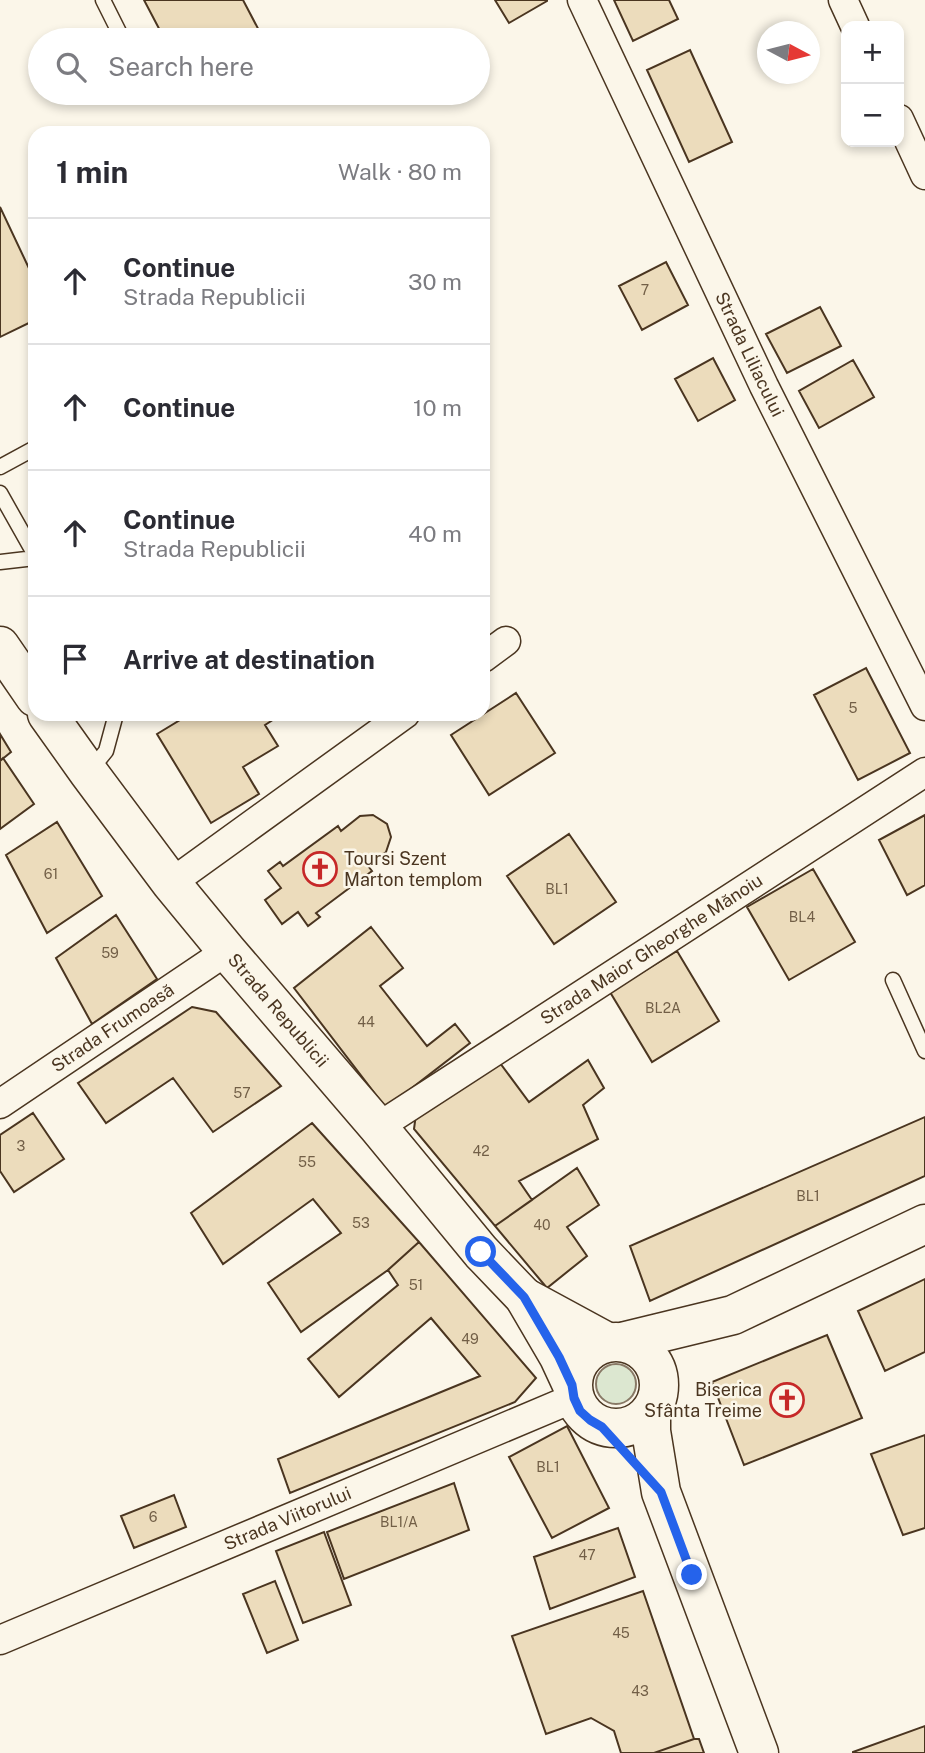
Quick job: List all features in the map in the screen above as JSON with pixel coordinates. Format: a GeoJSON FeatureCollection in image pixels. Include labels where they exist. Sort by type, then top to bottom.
{"type":"FeatureCollection","features":[{"type":"Feature","properties":{"kind":"main road"},"geometry":{"type":"LineString","coordinates":[[0,646],[28,687]]}},
{"type":"Feature","properties":{"kind":"main road","name":"Strada Republicii"},"geometry":{"type":"LineString","coordinates":[[52,721],[171,883],[481,1252],[524,1297],[559,1357],[573,1392]]}},
{"type":"Feature","properties":{"kind":"main road"},"geometry":{"type":"LineString","coordinates":[[661,1492],[602,1427],[580,1411],[573,1392],[574,1371],[582,1358],[593,1348],[733,1315],[925,1224]]}},
{"type":"Feature","properties":{"kind":"main road","name":"Strada Republicii"},"geometry":{"type":"LineString","coordinates":[[524,1297],[615,1342]]}},
{"type":"Feature","properties":{"kind":"main road"},"geometry":{"type":"LineString","coordinates":[[602,1427],[629,1427],[642,1421],[677,1363],[733,1315]]}},
{"type":"Feature","properties":{"kind":"main road"},"geometry":{"type":"LineString","coordinates":[[615,1342],[637,1346],[648,1356],[656,1369],[651,1431],[661,1492],[759,1753]]}},
{"type":"Feature","properties":{"kind":"street","name":"Strada Liliacului"},"geometry":{"type":"LineString","coordinates":[[582,0],[764,386],[925,706]]}},
{"type":"Feature","properties":{"kind":"street"},"geometry":{"type":"LineString","coordinates":[[843,0],[853,21]]}},
{"type":"Feature","properties":{"kind":"street"},"geometry":{"type":"LineString","coordinates":[[904,130],[925,175]]}},
{"type":"Feature","properties":{"kind":"street"},"geometry":{"type":"LineString","coordinates":[[490,653],[506,641]]}},
{"type":"Feature","properties":{"kind":"street"},"geometry":{"type":"LineString","coordinates":[[171,883],[395,721]]}},
{"type":"Feature","properties":{"kind":"street","name":"Strada Maior Gheorghe Mănoiu"},"geometry":{"type":"LineString","coordinates":[[378,1127],[925,772]]}},
{"type":"Feature","properties":{"kind":"street","name":"Strada Frumoasă"},"geometry":{"type":"LineString","coordinates":[[0,1104],[227,951]]}},
{"type":"Feature","properties":{"kind":"street","name":"Strada Viitorului"},"geometry":{"type":"LineString","coordinates":[[0,1640],[573,1392]]}},
{"type":"Feature","properties":{"kind":"lane"},"geometry":{"type":"LineString","coordinates":[[103,0],[118,28]]}},
{"type":"Feature","properties":{"kind":"lane"},"geometry":{"type":"LineString","coordinates":[[0,467],[28,452]]}},
{"type":"Feature","properties":{"kind":"lane"},"geometry":{"type":"LineString","coordinates":[[0,493],[28,544]]}},
{"type":"Feature","properties":{"kind":"lane"},"geometry":{"type":"LineString","coordinates":[[0,562],[28,558]]}},
{"type":"Feature","properties":{"kind":"lane"},"geometry":{"type":"LineString","coordinates":[[89,773],[106,751],[114,721]]}},
{"type":"Feature","properties":{"kind":"lane"},"geometry":{"type":"LineString","coordinates":[[893,980],[925,1051]]}},
{"type":"Feature","properties":{"kind":"green space"},"geometry":{"type":"Polygon","coordinates":[[[616,1364],[630,1370],[636,1384],[630,1398],[616,1404],[602,1398],[596,1384],[602,1370],[616,1364]]]}},
{"type":"Feature","properties":{"kind":"building"},"geometry":{"type":"Polygon","coordinates":[[[144,0],[243,0],[258,28],[159,28],[144,0]]]}},
{"type":"Feature","properties":{"kind":"building"},"geometry":{"type":"Polygon","coordinates":[[[495,0],[547,0],[547,1],[509,23],[495,0]]]}},
{"type":"Feature","properties":{"kind":"building"},"geometry":{"type":"Polygon","coordinates":[[[614,0],[669,0],[678,19],[633,41],[614,0]]]}},
{"type":"Feature","properties":{"kind":"building"},"geometry":{"type":"Polygon","coordinates":[[[690,50],[732,142],[689,162],[647,70],[690,50]]]}},
{"type":"Feature","properties":{"kind":"building"},"geometry":{"type":"Polygon","coordinates":[[[0,207],[28,266],[28,323],[0,337],[0,207]]]}},
{"type":"Feature","properties":{"kind":"building"},"geometry":{"type":"Polygon","coordinates":[[[666,262],[688,305],[642,330],[619,286],[666,262]]]}},
{"type":"Feature","properties":{"kind":"building"},"geometry":{"type":"Polygon","coordinates":[[[820,307],[841,346],[787,373],[766,334],[820,307]]]}},
{"type":"Feature","properties":{"kind":"building"},"geometry":{"type":"Polygon","coordinates":[[[713,358],[735,400],[698,421],[675,379],[713,358]]]}},
{"type":"Feature","properties":{"kind":"building"},"geometry":{"type":"Polygon","coordinates":[[[853,360],[874,397],[819,428],[799,391],[853,360]]]}},
{"type":"Feature","properties":{"kind":"building"},"geometry":{"type":"Polygon","coordinates":[[[866,668],[910,753],[858,780],[814,695],[866,668]]]}},
{"type":"Feature","properties":{"kind":"building"},"geometry":{"type":"Polygon","coordinates":[[[516,693],[555,753],[489,795],[451,735],[473,721],[490,721],[490,710],[516,693]]]}},
{"type":"Feature","properties":{"kind":"building"},"geometry":{"type":"Polygon","coordinates":[[[178,721],[271,721],[265,725],[278,746],[243,767],[259,794],[211,823],[157,734],[178,721]]]}},
{"type":"Feature","properties":{"kind":"building"},"geometry":{"type":"Polygon","coordinates":[[[0,734],[11,752],[0,761],[0,734]]]}},
{"type":"Feature","properties":{"kind":"building"},"geometry":{"type":"Polygon","coordinates":[[[3,758],[34,804],[0,829],[0,761],[3,758]]]}},
{"type":"Feature","properties":{"kind":"building","name":"Toursi Szent Marton templom"},"geometry":{"type":"Polygon","coordinates":[[[373,815],[387,824],[391,837],[386,852],[368,866],[372,871],[316,913],[320,917],[308,926],[298,912],[282,924],[265,900],[281,888],[268,871],[280,862],[283,866],[338,826],[341,831],[360,816],[373,815]]]}},
{"type":"Feature","properties":{"kind":"building"},"geometry":{"type":"Polygon","coordinates":[[[925,815],[925,885],[907,895],[879,840],[925,815]]]}},
{"type":"Feature","properties":{"kind":"building"},"geometry":{"type":"Polygon","coordinates":[[[57,822],[102,896],[47,933],[6,855],[57,822]]]}},
{"type":"Feature","properties":{"kind":"building"},"geometry":{"type":"Polygon","coordinates":[[[569,834],[616,902],[554,944],[507,876],[569,834]]]}},
{"type":"Feature","properties":{"kind":"building"},"geometry":{"type":"Polygon","coordinates":[[[813,869],[855,942],[789,980],[747,907],[813,869]]]}},
{"type":"Feature","properties":{"kind":"building"},"geometry":{"type":"Polygon","coordinates":[[[116,915],[157,979],[92,1024],[56,958],[116,915]]]}},
{"type":"Feature","properties":{"kind":"building"},"geometry":{"type":"Polygon","coordinates":[[[371,927],[403,968],[380,986],[427,1046],[455,1024],[470,1043],[386,1108],[294,988],[371,927]]]}},
{"type":"Feature","properties":{"kind":"building"},"geometry":{"type":"Polygon","coordinates":[[[677,951],[719,1021],[652,1062],[610,992],[677,951]]]}},
{"type":"Feature","properties":{"kind":"building"},"geometry":{"type":"Polygon","coordinates":[[[192,1007],[216,1012],[281,1086],[213,1132],[173,1078],[106,1123],[78,1083],[192,1007]]]}},
{"type":"Feature","properties":{"kind":"building"},"geometry":{"type":"Polygon","coordinates":[[[497,1059],[529,1102],[588,1060],[604,1088],[583,1105],[598,1139],[519,1181],[532,1200],[495,1226],[414,1129],[416,1114],[497,1059]]]}},
{"type":"Feature","properties":{"kind":"building"},"geometry":{"type":"Polygon","coordinates":[[[33,1113],[64,1159],[14,1192],[0,1171],[0,1135],[33,1113]]]}},
{"type":"Feature","properties":{"kind":"building"},"geometry":{"type":"Polygon","coordinates":[[[925,1117],[925,1176],[650,1301],[630,1246],[925,1117]]]}},
{"type":"Feature","properties":{"kind":"building"},"geometry":{"type":"Polygon","coordinates":[[[312,1123],[419,1242],[388,1270],[301,1332],[268,1283],[341,1233],[313,1199],[223,1264],[191,1213],[312,1123]]]}},
{"type":"Feature","properties":{"kind":"building"},"geometry":{"type":"Polygon","coordinates":[[[577,1168],[599,1205],[567,1227],[587,1256],[547,1288],[495,1226],[577,1168]]]}},
{"type":"Feature","properties":{"kind":"building"},"geometry":{"type":"Polygon","coordinates":[[[419,1242],[536,1378],[515,1402],[290,1493],[278,1459],[480,1376],[431,1318],[339,1397],[308,1359],[398,1285],[388,1270],[419,1242]]]}},
{"type":"Feature","properties":{"kind":"building"},"geometry":{"type":"Polygon","coordinates":[[[925,1279],[925,1352],[885,1371],[858,1311],[925,1279]]]}},
{"type":"Feature","properties":{"kind":"building","name":"Biserica Sfânta Treime"},"geometry":{"type":"Polygon","coordinates":[[[827,1335],[862,1418],[744,1465],[712,1382],[827,1335]]]}},
{"type":"Feature","properties":{"kind":"building"},"geometry":{"type":"Polygon","coordinates":[[[567,1426],[609,1508],[552,1538],[509,1457],[567,1426]]]}},
{"type":"Feature","properties":{"kind":"building"},"geometry":{"type":"Polygon","coordinates":[[[925,1435],[925,1528],[903,1535],[871,1454],[925,1435]]]}},
{"type":"Feature","properties":{"kind":"building"},"geometry":{"type":"Polygon","coordinates":[[[454,1483],[469,1530],[344,1579],[327,1532],[454,1483]]]}},
{"type":"Feature","properties":{"kind":"building"},"geometry":{"type":"Polygon","coordinates":[[[174,1495],[186,1527],[134,1548],[121,1516],[174,1495]]]}},
{"type":"Feature","properties":{"kind":"building"},"geometry":{"type":"Polygon","coordinates":[[[618,1528],[635,1577],[550,1609],[534,1557],[618,1528]]]}},
{"type":"Feature","properties":{"kind":"building"},"geometry":{"type":"Polygon","coordinates":[[[324,1532],[351,1605],[303,1623],[276,1551],[324,1532]]]}},
{"type":"Feature","properties":{"kind":"building"},"geometry":{"type":"Polygon","coordinates":[[[275,1581],[298,1640],[267,1653],[243,1594],[275,1581]]]}},
{"type":"Feature","properties":{"kind":"building"},"geometry":{"type":"Polygon","coordinates":[[[643,1591],[694,1739],[654,1753],[621,1753],[614,1731],[591,1718],[546,1734],[512,1636],[643,1591]]]}},
{"type":"Feature","properties":{"kind":"building"},"geometry":{"type":"Polygon","coordinates":[[[925,1726],[925,1753],[853,1753],[853,1752],[925,1726]]]}},
{"type":"Feature","properties":{"kind":"building"},"geometry":{"type":"Polygon","coordinates":[[[699,1739],[704,1753],[654,1753],[699,1739]]]}},
{"type":"Feature","properties":{"kind":"place","name":"Toursi Szent Marton templom"},"geometry":{"type":"Point","coordinates":[320,869]}},
{"type":"Feature","properties":{"kind":"place","name":"Biserica Sfânta Treime"},"geometry":{"type":"Point","coordinates":[787,1400]}},
{"type":"Feature","properties":{"kind":"route"},"geometry":{"type":"LineString","coordinates":[[481,1252],[524,1297],[559,1357],[580,1411],[602,1427],[661,1492],[692,1575]]}}]}
